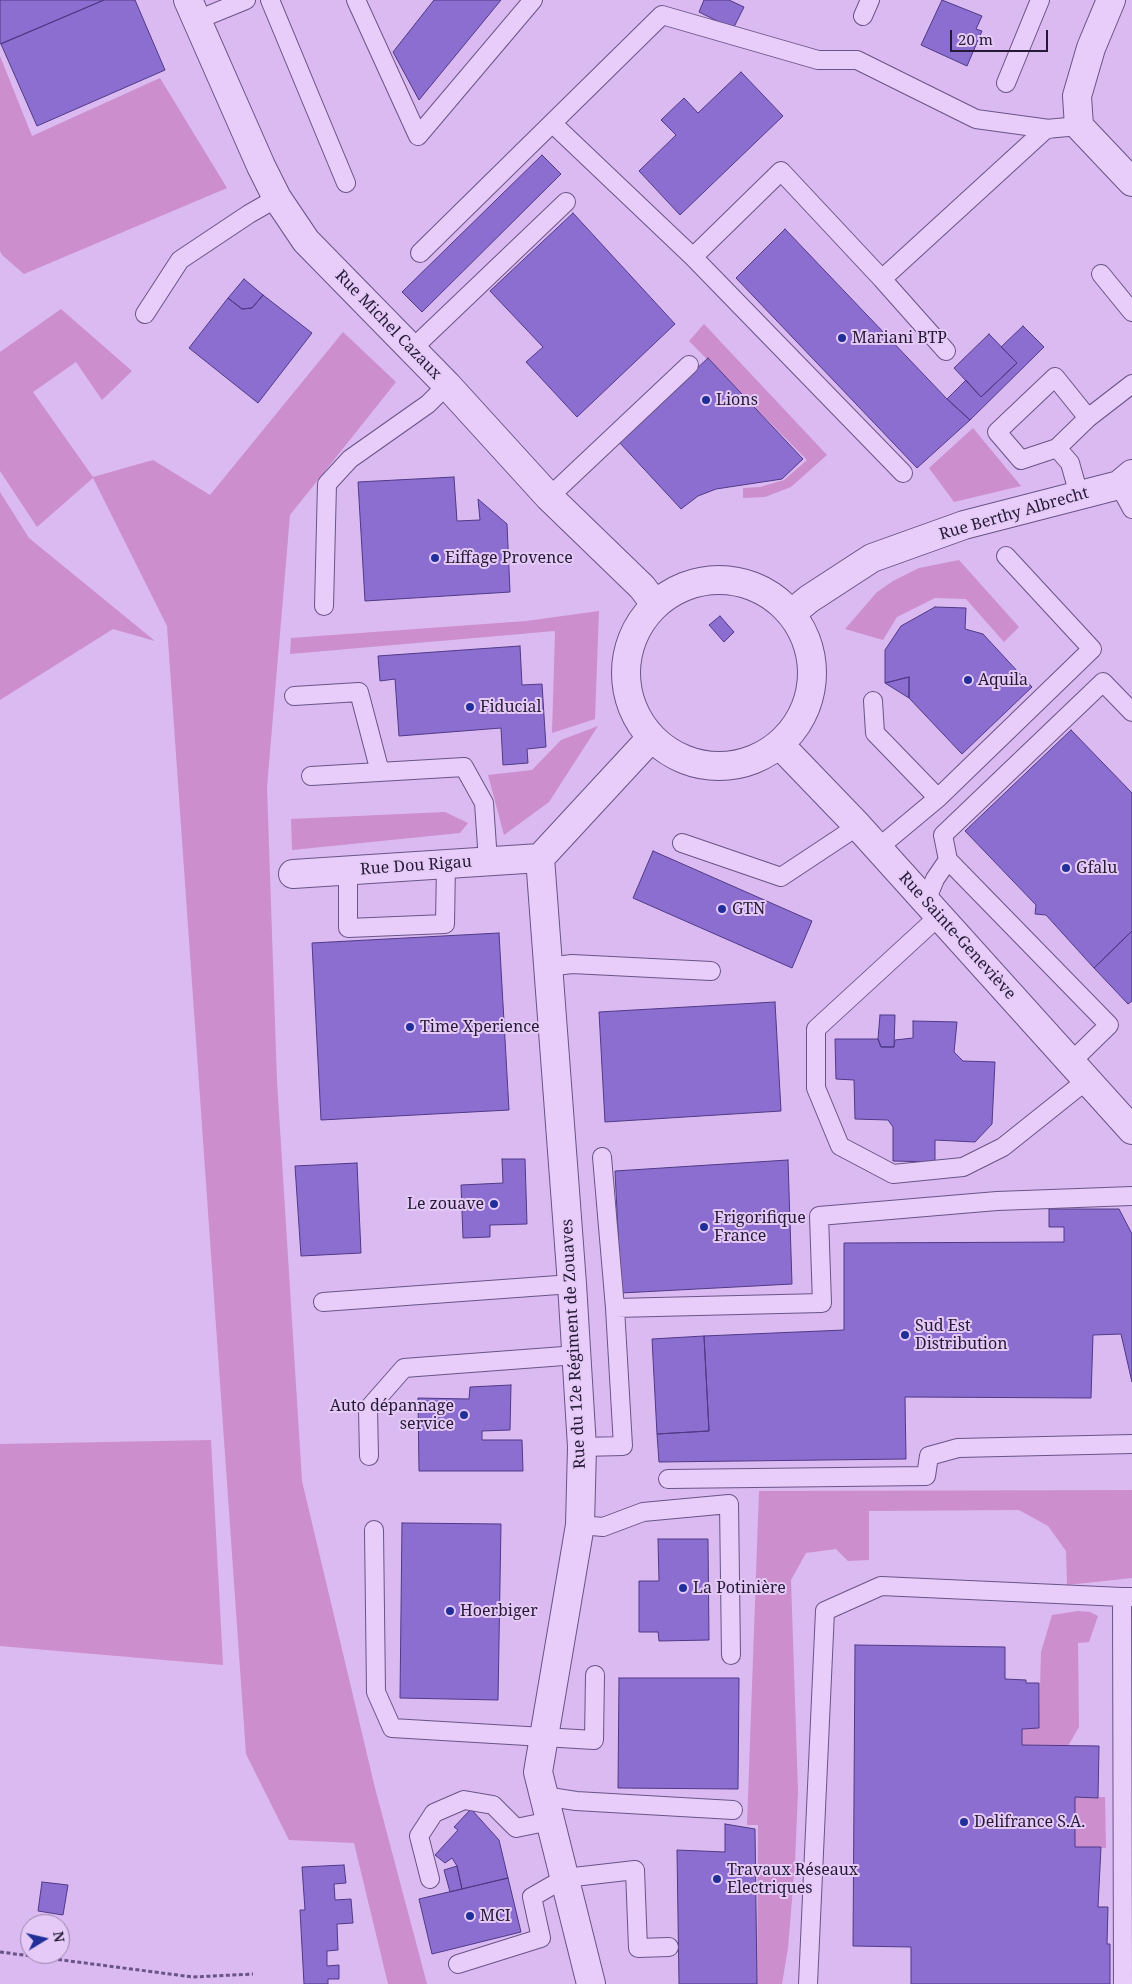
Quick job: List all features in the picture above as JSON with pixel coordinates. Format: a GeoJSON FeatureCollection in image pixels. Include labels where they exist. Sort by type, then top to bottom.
{"type":"FeatureCollection","features":[{"type":"Feature","properties":{"kind":"street"},"geometry":{"type":"LineString","coordinates":[[1111,0],[1091,48],[1077,96],[1079,126],[1132,182]]}},
{"type":"Feature","properties":{"kind":"street","name":"Rue Michel Cazaux"},"geometry":{"type":"LineString","coordinates":[[193,10],[261,166],[277,198],[306,241],[447,385],[549,497],[642,587],[655,604]]}},
{"type":"Feature","properties":{"kind":"street","name":"Rue Berthy Albrecht"},"geometry":{"type":"LineString","coordinates":[[792,613],[809,599],[872,558],[964,525],[1080,495],[1125,480]]}},
{"type":"Feature","properties":{"kind":"street"},"geometry":{"type":"LineString","coordinates":[[710,579],[740,581],[769,593],[792,613],[806,639],[812,667],[810,696],[799,723],[780,745],[756,760],[728,767],[700,765],[674,756],[651,738],[635,714],[626,685],[627,656],[637,628],[655,604],[680,587],[710,579]]}},
{"type":"Feature","properties":{"kind":"street"},"geometry":{"type":"LineString","coordinates":[[540,858],[651,738]]}},
{"type":"Feature","properties":{"kind":"street","name":"Rue Sainte-Geneviève"},"geometry":{"type":"LineString","coordinates":[[780,745],[858,826],[1132,1130]]}},
{"type":"Feature","properties":{"kind":"street","name":"Rue Dou Rigau"},"geometry":{"type":"LineString","coordinates":[[293,874],[540,858]]}},
{"type":"Feature","properties":{"kind":"street","name":"Rue du 12e Régiment de Zouaves"},"geometry":{"type":"LineString","coordinates":[[540,858],[572,1284],[582,1447],[580,1525],[538,1772],[591,1984]]}},
{"type":"Feature","properties":{"kind":"lane"},"geometry":{"type":"LineString","coordinates":[[193,10],[246,0]]}},
{"type":"Feature","properties":{"kind":"lane"},"geometry":{"type":"LineString","coordinates":[[270,0],[346,183]]}},
{"type":"Feature","properties":{"kind":"lane"},"geometry":{"type":"LineString","coordinates":[[356,0],[418,136],[533,0]]}},
{"type":"Feature","properties":{"kind":"lane"},"geometry":{"type":"LineString","coordinates":[[1006,83],[1040,0]]}},
{"type":"Feature","properties":{"kind":"lane"},"geometry":{"type":"LineString","coordinates":[[420,253],[662,15],[818,60],[857,60],[976,119],[1049,129],[1079,126]]}},
{"type":"Feature","properties":{"kind":"lane"},"geometry":{"type":"LineString","coordinates":[[552,123],[693,257],[903,473]]}},
{"type":"Feature","properties":{"kind":"lane"},"geometry":{"type":"LineString","coordinates":[[882,279],[1046,129],[1049,129]]}},
{"type":"Feature","properties":{"kind":"lane"},"geometry":{"type":"LineString","coordinates":[[693,257],[781,171],[946,351]]}},
{"type":"Feature","properties":{"kind":"lane"},"geometry":{"type":"LineString","coordinates":[[144,314],[180,260],[249,214],[277,198]]}},
{"type":"Feature","properties":{"kind":"lane"},"geometry":{"type":"LineString","coordinates":[[411,350],[566,202]]}},
{"type":"Feature","properties":{"kind":"lane"},"geometry":{"type":"LineString","coordinates":[[1101,274],[1132,312]]}},
{"type":"Feature","properties":{"kind":"lane"},"geometry":{"type":"LineString","coordinates":[[549,497],[689,365]]}},
{"type":"Feature","properties":{"kind":"lane"},"geometry":{"type":"LineString","coordinates":[[1088,418],[1055,378],[997,432],[1021,460],[1057,448],[1088,418],[1132,384]]}},
{"type":"Feature","properties":{"kind":"lane"},"geometry":{"type":"LineString","coordinates":[[324,606],[327,484],[350,459],[428,404],[447,385]]}},
{"type":"Feature","properties":{"kind":"lane"},"geometry":{"type":"LineString","coordinates":[[1057,448],[1070,463],[1080,495]]}},
{"type":"Feature","properties":{"kind":"lane"},"geometry":{"type":"LineString","coordinates":[[1125,480],[1132,509]]}},
{"type":"Feature","properties":{"kind":"lane"},"geometry":{"type":"LineString","coordinates":[[878,848],[938,798],[1092,649],[1006,556]]}},
{"type":"Feature","properties":{"kind":"lane"},"geometry":{"type":"LineString","coordinates":[[948,860],[935,879],[932,908],[816,1029],[816,1088],[840,1146],[893,1174],[963,1167],[1003,1147],[1079,1071],[1109,1025],[948,860],[943,836],[1103,682],[1132,712]]}},
{"type":"Feature","properties":{"kind":"lane"},"geometry":{"type":"LineString","coordinates":[[294,696],[359,692],[380,772]]}},
{"type":"Feature","properties":{"kind":"lane"},"geometry":{"type":"LineString","coordinates":[[873,701],[875,733],[938,798]]}},
{"type":"Feature","properties":{"kind":"lane"},"geometry":{"type":"LineString","coordinates":[[311,776],[464,767],[484,804],[488,861]]}},
{"type":"Feature","properties":{"kind":"lane"},"geometry":{"type":"LineString","coordinates":[[682,843],[781,877],[858,826]]}},
{"type":"Feature","properties":{"kind":"lane"},"geometry":{"type":"LineString","coordinates":[[348,871],[348,928],[445,924],[446,864]]}},
{"type":"Feature","properties":{"kind":"lane"},"geometry":{"type":"LineString","coordinates":[[548,967],[572,964],[711,971]]}},
{"type":"Feature","properties":{"kind":"lane"},"geometry":{"type":"LineString","coordinates":[[582,1447],[623,1446],[615,1308],[602,1157]]}},
{"type":"Feature","properties":{"kind":"lane"},"geometry":{"type":"LineString","coordinates":[[615,1308],[822,1303],[820,1216],[997,1201],[1132,1196]]}},
{"type":"Feature","properties":{"kind":"lane"},"geometry":{"type":"LineString","coordinates":[[323,1302],[572,1284]]}},
{"type":"Feature","properties":{"kind":"lane"},"geometry":{"type":"LineString","coordinates":[[369,1456],[368,1409],[404,1368],[576,1355]]}},
{"type":"Feature","properties":{"kind":"lane"},"geometry":{"type":"LineString","coordinates":[[668,1479],[926,1476],[929,1456],[958,1448],[1132,1444]]}},
{"type":"Feature","properties":{"kind":"lane"},"geometry":{"type":"LineString","coordinates":[[580,1525],[603,1527],[643,1512],[729,1504],[731,1654]]}},
{"type":"Feature","properties":{"kind":"lane"},"geometry":{"type":"LineString","coordinates":[[374,1530],[376,1692],[392,1728],[594,1740],[595,1675]]}},
{"type":"Feature","properties":{"kind":"lane"},"geometry":{"type":"LineString","coordinates":[[808,1984],[825,1612],[882,1586],[1127,1597],[1124,1984]]}},
{"type":"Feature","properties":{"kind":"lane"},"geometry":{"type":"LineString","coordinates":[[430,1879],[419,1836],[434,1813],[464,1800],[493,1805],[516,1828],[547,1809],[576,1801],[733,1810]]}},
{"type":"Feature","properties":{"kind":"lane"},"geometry":{"type":"LineString","coordinates":[[458,1964],[540,1938],[532,1897],[565,1878],[636,1870],[638,1948],[669,1948]]}},
{"type":"Feature","properties":{"kind":"path"},"geometry":{"type":"LineString","coordinates":[[0,1952],[193,1978],[253,1974]]}},
{"type":"Feature","properties":{"kind":"shaded area"},"geometry":{"type":"Polygon","coordinates":[[[0,56],[32,136],[160,78],[227,188],[24,274],[2,255],[0,251],[0,56]]]}},
{"type":"Feature","properties":{"kind":"shaded area"},"geometry":{"type":"Polygon","coordinates":[[[61,309],[132,371],[102,400],[76,362],[33,392],[93,477],[153,460],[210,495],[343,332],[396,382],[290,515],[267,787],[277,1081],[302,1481],[375,1788],[427,1984],[388,1984],[354,1843],[289,1840],[246,1754],[167,626],[93,478],[37,527],[0,471],[0,352],[61,309]]]}},
{"type":"Feature","properties":{"kind":"shaded area"},"geometry":{"type":"Polygon","coordinates":[[[704,324],[827,455],[791,487],[765,497],[743,498],[743,488],[760,487],[784,480],[807,460],[689,341],[704,324]]]}},
{"type":"Feature","properties":{"kind":"shaded area"},"geometry":{"type":"Polygon","coordinates":[[[973,428],[1021,486],[954,502],[929,468],[973,428]]]}},
{"type":"Feature","properties":{"kind":"shaded area"},"geometry":{"type":"Polygon","coordinates":[[[0,492],[29,538],[155,641],[113,629],[0,700],[0,492]]]}},
{"type":"Feature","properties":{"kind":"shaded area"},"geometry":{"type":"Polygon","coordinates":[[[959,560],[1019,627],[1004,642],[966,599],[935,598],[897,617],[883,640],[845,629],[877,592],[893,581],[919,568],[959,560]]]}},
{"type":"Feature","properties":{"kind":"shaded area"},"geometry":{"type":"Polygon","coordinates":[[[599,611],[595,719],[552,733],[555,631],[290,654],[291,638],[526,621],[599,611]]]}},
{"type":"Feature","properties":{"kind":"shaded area"},"geometry":{"type":"Polygon","coordinates":[[[598,726],[549,802],[504,835],[488,775],[532,770],[561,740],[598,726]]]}},
{"type":"Feature","properties":{"kind":"shaded area"},"geometry":{"type":"Polygon","coordinates":[[[445,812],[468,823],[460,833],[292,850],[291,819],[445,812]]]}},
{"type":"Feature","properties":{"kind":"shaded area"},"geometry":{"type":"Polygon","coordinates":[[[211,1440],[223,1665],[0,1646],[0,1444],[211,1440]]]}},
{"type":"Feature","properties":{"kind":"shaded area"},"geometry":{"type":"Polygon","coordinates":[[[1132,1490],[1132,1578],[1067,1585],[1066,1551],[1048,1526],[1019,1510],[869,1511],[869,1560],[848,1561],[836,1549],[806,1553],[791,1580],[798,1791],[795,1863],[788,1948],[782,1984],[757,1984],[758,1825],[747,1825],[759,1491],[1132,1490]]]}},
{"type":"Feature","properties":{"kind":"shaded area"},"geometry":{"type":"Polygon","coordinates":[[[1078,1611],[1090,1612],[1098,1616],[1089,1642],[1078,1643],[1079,1727],[1068,1746],[1022,1745],[1022,1729],[1039,1728],[1041,1652],[1052,1615],[1078,1611]]]}},
{"type":"Feature","properties":{"kind":"shaded area"},"geometry":{"type":"Polygon","coordinates":[[[1075,1797],[1105,1797],[1106,1848],[1075,1847],[1075,1797]]]}},
{"type":"Feature","properties":{"kind":"building"},"geometry":{"type":"Polygon","coordinates":[[[0,0],[104,0],[0,44],[0,0]]]}},
{"type":"Feature","properties":{"kind":"building"},"geometry":{"type":"Polygon","coordinates":[[[104,0],[135,0],[165,70],[37,126],[1,44],[104,0]]]}},
{"type":"Feature","properties":{"kind":"building"},"geometry":{"type":"Polygon","coordinates":[[[434,0],[501,0],[419,100],[393,52],[434,0]]]}},
{"type":"Feature","properties":{"kind":"building"},"geometry":{"type":"Polygon","coordinates":[[[704,0],[729,0],[744,7],[733,29],[699,12],[704,0]]]}},
{"type":"Feature","properties":{"kind":"building"},"geometry":{"type":"Polygon","coordinates":[[[942,0],[982,16],[976,29],[982,31],[967,66],[921,45],[942,0]]]}},
{"type":"Feature","properties":{"kind":"building"},"geometry":{"type":"Polygon","coordinates":[[[741,72],[783,116],[680,215],[639,171],[676,135],[661,120],[684,98],[698,113],[741,72]]]}},
{"type":"Feature","properties":{"kind":"building"},"geometry":{"type":"Polygon","coordinates":[[[542,155],[561,174],[422,312],[402,292],[542,155]]]}},
{"type":"Feature","properties":{"kind":"building"},"geometry":{"type":"Polygon","coordinates":[[[573,213],[675,324],[577,417],[526,362],[543,347],[490,291],[573,213]]]}},
{"type":"Feature","properties":{"kind":"building","name":"Mariani BTP"},"geometry":{"type":"Polygon","coordinates":[[[785,229],[947,399],[970,420],[917,468],[736,278],[785,229]]]}},
{"type":"Feature","properties":{"kind":"building"},"geometry":{"type":"Polygon","coordinates":[[[244,279],[263,295],[252,308],[242,309],[228,298],[244,279]]]}},
{"type":"Feature","properties":{"kind":"building"},"geometry":{"type":"Polygon","coordinates":[[[263,295],[312,333],[258,403],[189,348],[228,298],[242,309],[252,308],[263,295]]]}},
{"type":"Feature","properties":{"kind":"building"},"geometry":{"type":"Polygon","coordinates":[[[1023,326],[1044,347],[970,420],[947,399],[966,380],[981,397],[1017,363],[1001,347],[1023,326]]]}},
{"type":"Feature","properties":{"kind":"building"},"geometry":{"type":"Polygon","coordinates":[[[989,334],[1017,363],[981,397],[954,368],[989,334]]]}},
{"type":"Feature","properties":{"kind":"building","name":"Lions"},"geometry":{"type":"Polygon","coordinates":[[[708,358],[803,459],[782,479],[716,489],[698,496],[681,509],[619,442],[708,358]]]}},
{"type":"Feature","properties":{"kind":"building","name":"Eiffage Provence"},"geometry":{"type":"Polygon","coordinates":[[[454,477],[457,521],[480,520],[478,499],[507,524],[510,592],[365,601],[358,482],[454,477]]]}},
{"type":"Feature","properties":{"kind":"building","name":"Aquila"},"geometry":{"type":"Polygon","coordinates":[[[935,607],[966,608],[965,629],[983,634],[1032,687],[962,754],[909,698],[909,677],[885,683],[885,650],[901,626],[935,607]]]}},
{"type":"Feature","properties":{"kind":"building"},"geometry":{"type":"Polygon","coordinates":[[[720,616],[734,632],[724,642],[709,625],[720,616]]]}},
{"type":"Feature","properties":{"kind":"building","name":"Fiducial"},"geometry":{"type":"Polygon","coordinates":[[[520,646],[522,685],[542,684],[546,747],[527,749],[528,763],[503,765],[501,728],[399,736],[395,679],[380,681],[378,656],[520,646]]]}},
{"type":"Feature","properties":{"kind":"building"},"geometry":{"type":"Polygon","coordinates":[[[909,677],[909,698],[885,683],[909,677]]]}},
{"type":"Feature","properties":{"kind":"building","name":"Gfalu"},"geometry":{"type":"Polygon","coordinates":[[[1071,730],[1132,793],[1132,931],[1094,968],[1046,915],[1035,914],[1036,905],[965,831],[1071,730]]]}},
{"type":"Feature","properties":{"kind":"building","name":"GTN"},"geometry":{"type":"Polygon","coordinates":[[[653,851],[812,921],[792,968],[633,898],[653,851]]]}},
{"type":"Feature","properties":{"kind":"building"},"geometry":{"type":"Polygon","coordinates":[[[1132,931],[1132,1001],[1128,1004],[1094,968],[1132,931]]]}},
{"type":"Feature","properties":{"kind":"building","name":"Time Xperience"},"geometry":{"type":"Polygon","coordinates":[[[499,933],[509,1110],[321,1120],[312,943],[499,933]]]}},
{"type":"Feature","properties":{"kind":"building"},"geometry":{"type":"Polygon","coordinates":[[[775,1002],[781,1111],[605,1122],[599,1012],[775,1002]]]}},
{"type":"Feature","properties":{"kind":"building"},"geometry":{"type":"Polygon","coordinates":[[[880,1015],[895,1015],[894,1047],[881,1047],[878,1039],[880,1015]]]}},
{"type":"Feature","properties":{"kind":"building"},"geometry":{"type":"Polygon","coordinates":[[[913,1021],[957,1022],[954,1052],[963,1061],[995,1062],[992,1124],[975,1142],[935,1140],[935,1162],[893,1161],[893,1127],[888,1120],[855,1119],[854,1080],[836,1079],[835,1039],[878,1039],[881,1047],[894,1047],[895,1040],[913,1038],[913,1021]]]}},
{"type":"Feature","properties":{"kind":"building","name":"Le zouave"},"geometry":{"type":"Polygon","coordinates":[[[502,1159],[525,1159],[527,1224],[490,1225],[490,1237],[463,1238],[461,1185],[503,1183],[502,1159]]]}},
{"type":"Feature","properties":{"kind":"building","name":"Frigorifique France"},"geometry":{"type":"Polygon","coordinates":[[[788,1160],[792,1284],[621,1293],[615,1171],[788,1160]]]}},
{"type":"Feature","properties":{"kind":"building"},"geometry":{"type":"Polygon","coordinates":[[[357,1163],[361,1253],[301,1256],[295,1166],[357,1163]]]}},
{"type":"Feature","properties":{"kind":"building","name":"Sud Est Distribution"},"geometry":{"type":"Polygon","coordinates":[[[1049,1209],[1119,1209],[1132,1234],[1132,1382],[1121,1334],[1093,1335],[1091,1398],[905,1397],[906,1459],[659,1462],[657,1434],[709,1431],[704,1336],[844,1330],[844,1243],[1064,1242],[1064,1227],[1049,1227],[1049,1209]]]}},
{"type":"Feature","properties":{"kind":"building"},"geometry":{"type":"Polygon","coordinates":[[[704,1336],[709,1431],[657,1434],[652,1339],[704,1336]]]}},
{"type":"Feature","properties":{"kind":"building","name":"Auto dépannage service"},"geometry":{"type":"Polygon","coordinates":[[[511,1385],[510,1430],[482,1431],[482,1440],[522,1440],[523,1471],[419,1471],[418,1398],[469,1399],[470,1387],[511,1385]]]}},
{"type":"Feature","properties":{"kind":"building","name":"Hoerbiger"},"geometry":{"type":"Polygon","coordinates":[[[402,1523],[501,1524],[498,1700],[400,1698],[402,1523]]]}},
{"type":"Feature","properties":{"kind":"building"},"geometry":{"type":"Polygon","coordinates":[[[658,1539],[708,1539],[709,1640],[659,1641],[658,1632],[639,1632],[639,1581],[659,1581],[658,1539]]]}},
{"type":"Feature","properties":{"kind":"building","name":"Delifrance S.A."},"geometry":{"type":"Polygon","coordinates":[[[855,1645],[1005,1647],[1005,1679],[1026,1680],[1026,1683],[1039,1683],[1039,1728],[1022,1729],[1022,1745],[1099,1746],[1098,1798],[1075,1797],[1075,1847],[1101,1847],[1098,1907],[1108,1907],[1107,1944],[1110,1944],[1110,1984],[911,1984],[911,1947],[853,1946],[855,1645]]]}},
{"type":"Feature","properties":{"kind":"building"},"geometry":{"type":"Polygon","coordinates":[[[619,1678],[739,1678],[738,1789],[618,1788],[619,1678]]]}},
{"type":"Feature","properties":{"kind":"building"},"geometry":{"type":"Polygon","coordinates":[[[471,1809],[499,1840],[508,1878],[462,1889],[457,1866],[452,1858],[445,1863],[435,1855],[458,1830],[454,1827],[471,1809]]]}},
{"type":"Feature","properties":{"kind":"building","name":"Travaux Réseaux Electriques"},"geometry":{"type":"Polygon","coordinates":[[[725,1824],[755,1829],[757,1984],[679,1984],[677,1850],[725,1852],[725,1824]]]}},
{"type":"Feature","properties":{"kind":"building"},"geometry":{"type":"Polygon","coordinates":[[[344,1865],[346,1883],[334,1884],[335,1900],[351,1899],[353,1923],[337,1924],[338,1950],[327,1951],[327,1966],[339,1965],[339,1979],[328,1979],[328,1984],[304,1984],[300,1910],[305,1910],[302,1867],[344,1865]]]}},
{"type":"Feature","properties":{"kind":"building"},"geometry":{"type":"Polygon","coordinates":[[[457,1866],[462,1889],[450,1892],[444,1870],[457,1866]]]}},
{"type":"Feature","properties":{"kind":"building","name":"MCI"},"geometry":{"type":"Polygon","coordinates":[[[508,1878],[521,1932],[432,1954],[419,1899],[508,1878]]]}},
{"type":"Feature","properties":{"kind":"building"},"geometry":{"type":"Polygon","coordinates":[[[42,1882],[68,1885],[63,1914],[38,1911],[42,1882]]]}},
{"type":"Feature","properties":{"kind":"place","name":"Mariani BTP"},"geometry":{"type":"Point","coordinates":[842,338]}},
{"type":"Feature","properties":{"kind":"place","name":"Lions"},"geometry":{"type":"Point","coordinates":[706,400]}},
{"type":"Feature","properties":{"kind":"place","name":"Eiffage Provence"},"geometry":{"type":"Point","coordinates":[435,558]}},
{"type":"Feature","properties":{"kind":"place","name":"Aquila"},"geometry":{"type":"Point","coordinates":[968,680]}},
{"type":"Feature","properties":{"kind":"place","name":"Fiducial"},"geometry":{"type":"Point","coordinates":[470,707]}},
{"type":"Feature","properties":{"kind":"place","name":"Gfalu"},"geometry":{"type":"Point","coordinates":[1066,868]}},
{"type":"Feature","properties":{"kind":"place","name":"GTN"},"geometry":{"type":"Point","coordinates":[722,909]}},
{"type":"Feature","properties":{"kind":"place","name":"Time Xperience"},"geometry":{"type":"Point","coordinates":[410,1027]}},
{"type":"Feature","properties":{"kind":"place","name":"Le zouave"},"geometry":{"type":"Point","coordinates":[494,1204]}},
{"type":"Feature","properties":{"kind":"place","name":"Frigorifique France"},"geometry":{"type":"Point","coordinates":[704,1227]}},
{"type":"Feature","properties":{"kind":"place","name":"Sud Est Distribution"},"geometry":{"type":"Point","coordinates":[905,1335]}},
{"type":"Feature","properties":{"kind":"place","name":"Auto dépannage service"},"geometry":{"type":"Point","coordinates":[464,1415]}},
{"type":"Feature","properties":{"kind":"place","name":"La Potinière"},"geometry":{"type":"Point","coordinates":[683,1588]}},
{"type":"Feature","properties":{"kind":"place","name":"Hoerbiger"},"geometry":{"type":"Point","coordinates":[450,1611]}},
{"type":"Feature","properties":{"kind":"place","name":"Delifrance S.A."},"geometry":{"type":"Point","coordinates":[964,1822]}},
{"type":"Feature","properties":{"kind":"place","name":"Travaux Réseaux Electriques"},"geometry":{"type":"Point","coordinates":[717,1879]}},
{"type":"Feature","properties":{"kind":"place","name":"MCI"},"geometry":{"type":"Point","coordinates":[470,1916]}}]}
